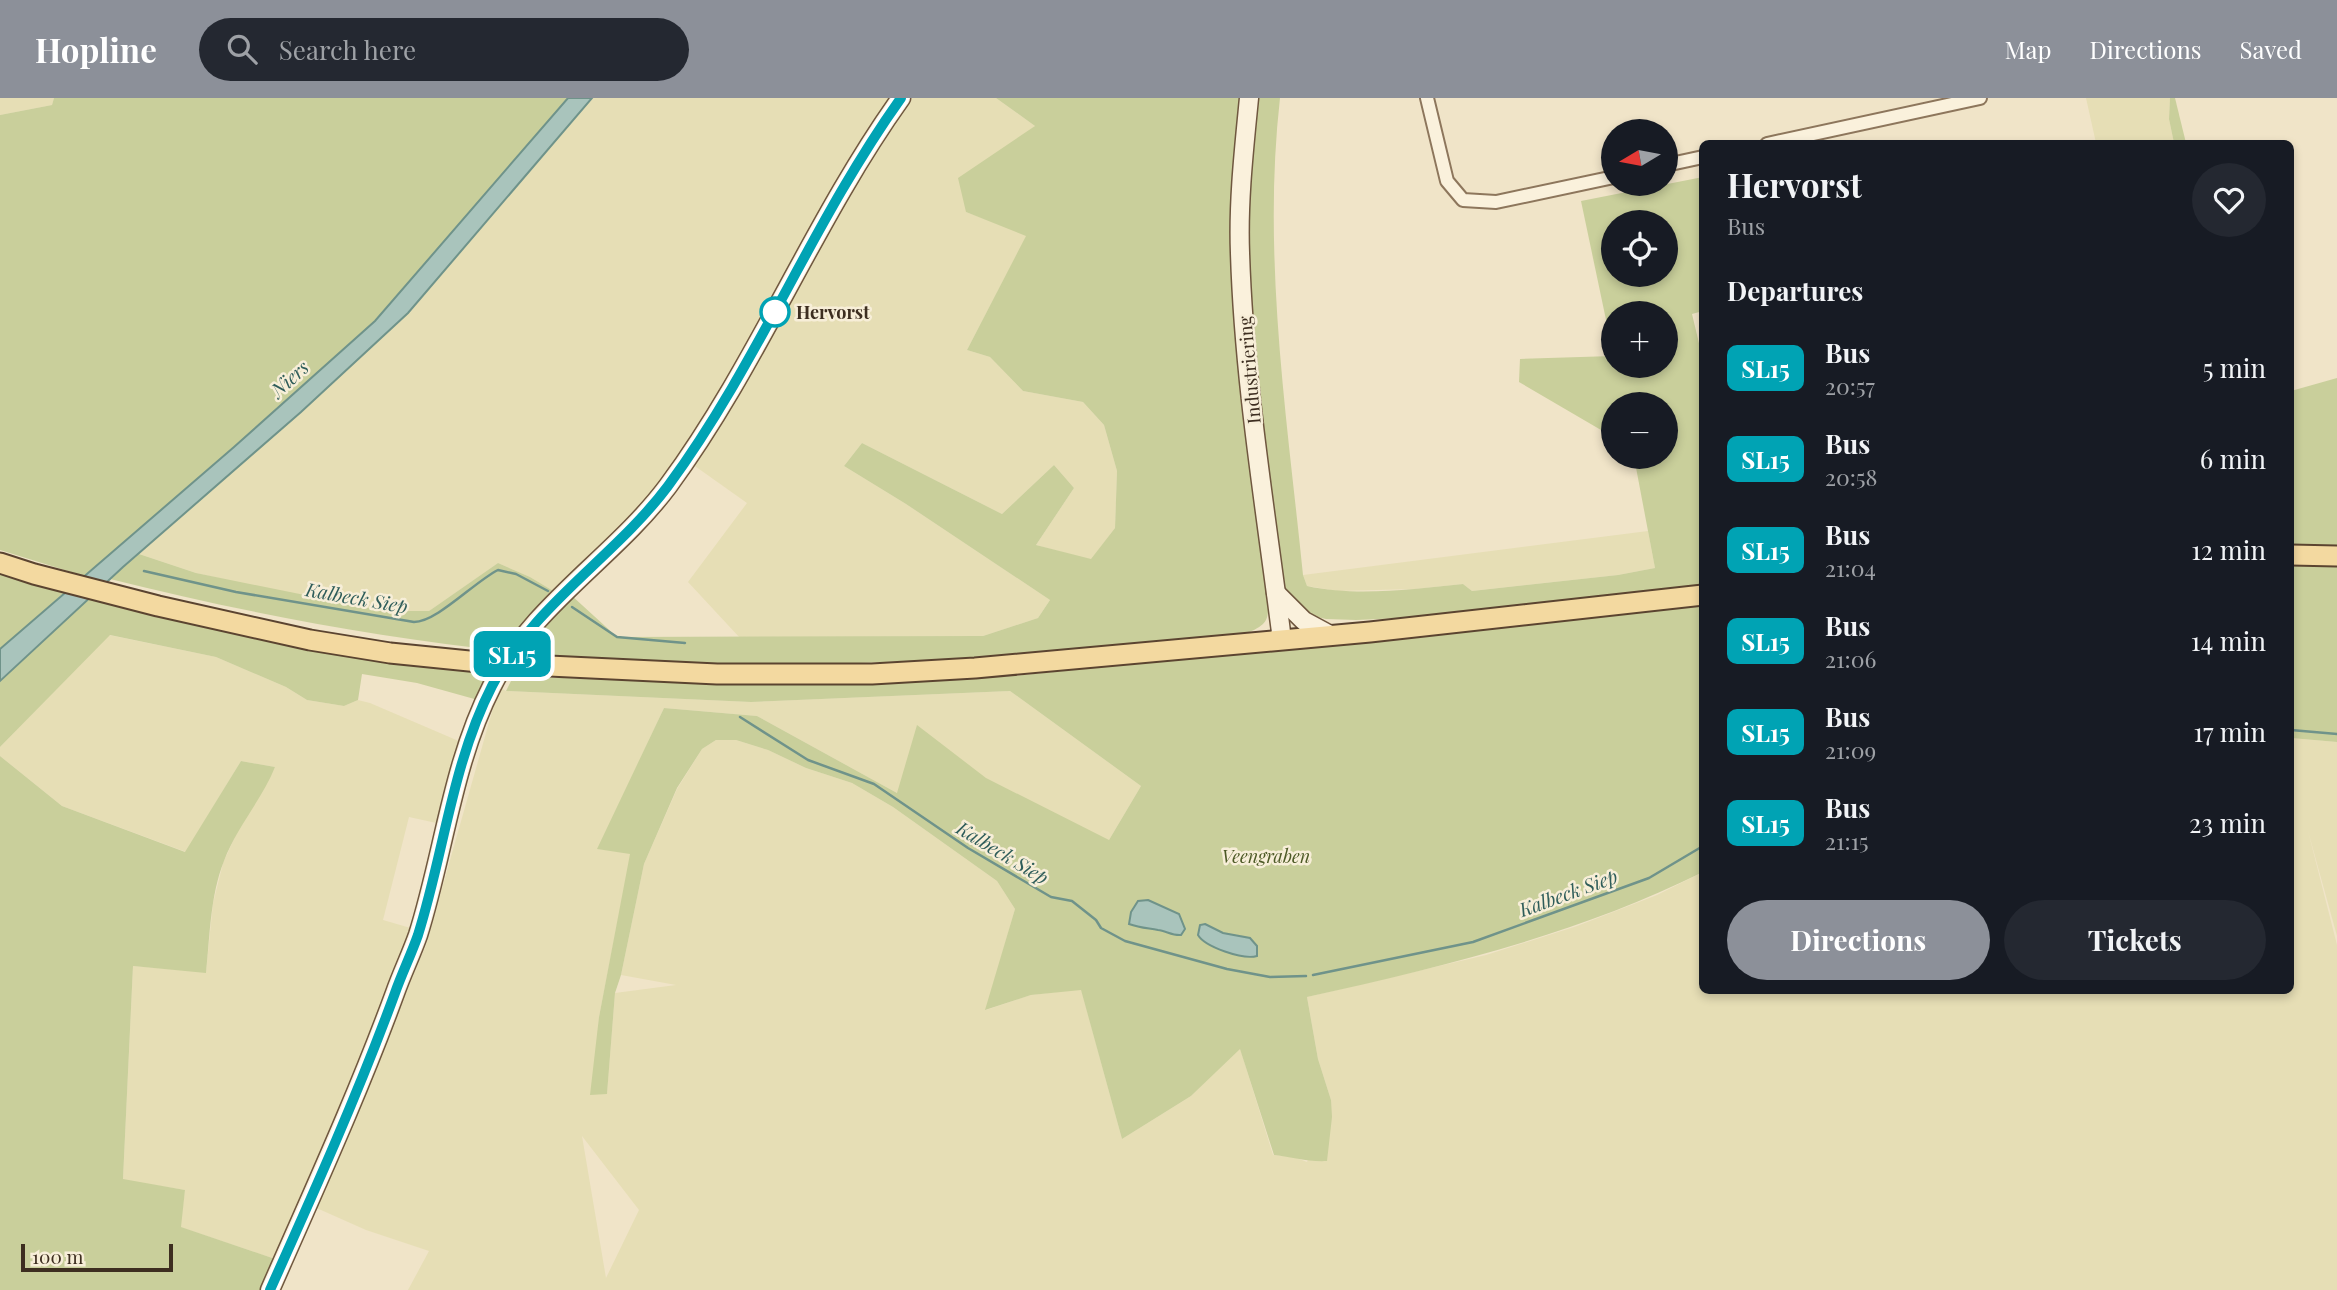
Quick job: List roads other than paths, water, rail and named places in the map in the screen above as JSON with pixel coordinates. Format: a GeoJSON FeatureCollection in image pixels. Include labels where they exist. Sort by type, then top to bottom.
{"type":"FeatureCollection","features":[{"type":"Feature","properties":{"kind":"main road"},"geometry":{"type":"LineString","coordinates":[[2294,555],[2337,556]]}},
{"type":"Feature","properties":{"kind":"main road"},"geometry":{"type":"LineString","coordinates":[[0,563],[158,606],[310,640],[390,653],[479,662],[667,673],[872,674],[989,667],[1282,640],[1699,595]]}},
{"type":"Feature","properties":{"kind":"street"},"geometry":{"type":"LineString","coordinates":[[270,1290],[366,1070],[418,936],[465,758],[477,718],[493,683],[517,646],[548,609],[642,517],[667,486],[709,424],[854,170],[901,98]]}},
{"type":"Feature","properties":{"kind":"street","name":"Industriering"},"geometry":{"type":"LineString","coordinates":[[1249,98],[1240,250],[1242,306],[1256,449],[1282,640]]}},
{"type":"Feature","properties":{"kind":"street"},"geometry":{"type":"LineString","coordinates":[[1427,98],[1447,181],[1463,200],[1496,202],[1601,180]]}},
{"type":"Feature","properties":{"kind":"street"},"geometry":{"type":"LineString","coordinates":[[1786,140],[1980,98]]}},
{"type":"Feature","properties":{"kind":"street"},"geometry":{"type":"LineString","coordinates":[[1678,163],[1699,159]]}},
{"type":"Feature","properties":{"kind":"street"},"geometry":{"type":"LineString","coordinates":[[1276,593],[1304,621],[1330,635]]}},
{"type":"Feature","properties":{"kind":"water"},"geometry":{"type":"Polygon","coordinates":[[[568,98],[592,98],[408,313],[301,412],[123,567],[0,681],[0,649],[375,321],[568,98]]]}},
{"type":"Feature","properties":{"kind":"water"},"geometry":{"type":"Polygon","coordinates":[[[1148,900],[1179,914],[1185,929],[1181,935],[1129,924],[1131,912],[1138,901],[1148,900]]]}},
{"type":"Feature","properties":{"kind":"water"},"geometry":{"type":"Polygon","coordinates":[[[1205,924],[1223,933],[1250,938],[1257,946],[1257,956],[1234,954],[1208,944],[1198,935],[1200,925],[1205,924]]]}},
{"type":"Feature","properties":{"kind":"waterway","name":"Kalbeck Siep"},"geometry":{"type":"LineString","coordinates":[[144,571],[236,592],[414,622],[433,616],[498,570],[516,574],[548,591]]}},
{"type":"Feature","properties":{"kind":"waterway","name":"Kalbeck Siep"},"geometry":{"type":"LineString","coordinates":[[572,607],[617,637],[685,643]]}},
{"type":"Feature","properties":{"kind":"waterway","name":"Kalbeck Siep"},"geometry":{"type":"LineString","coordinates":[[740,717],[808,760],[874,784],[968,848],[1051,897],[1072,901],[1096,920],[1101,928],[1125,941],[1227,969],[1270,977],[1306,976]]}},
{"type":"Feature","properties":{"kind":"waterway","name":"Kalbeck Siep"},"geometry":{"type":"LineString","coordinates":[[2294,730],[2337,734]]}},
{"type":"Feature","properties":{"kind":"waterway","name":"Kalbeck Siep"},"geometry":{"type":"LineString","coordinates":[[1313,975],[1473,942],[1649,878],[1699,848]]}},
{"type":"Feature","properties":{"kind":"place","name":"Hervorst"},"geometry":{"type":"Point","coordinates":[775,312]}},
{"type":"Feature","properties":{"kind":"water label","name":"Niers"},"geometry":{"type":"Point","coordinates":[289,378]}},
{"type":"Feature","properties":{"kind":"park label","name":"Veengraben"},"geometry":{"type":"Point","coordinates":[1266,856]}}]}
